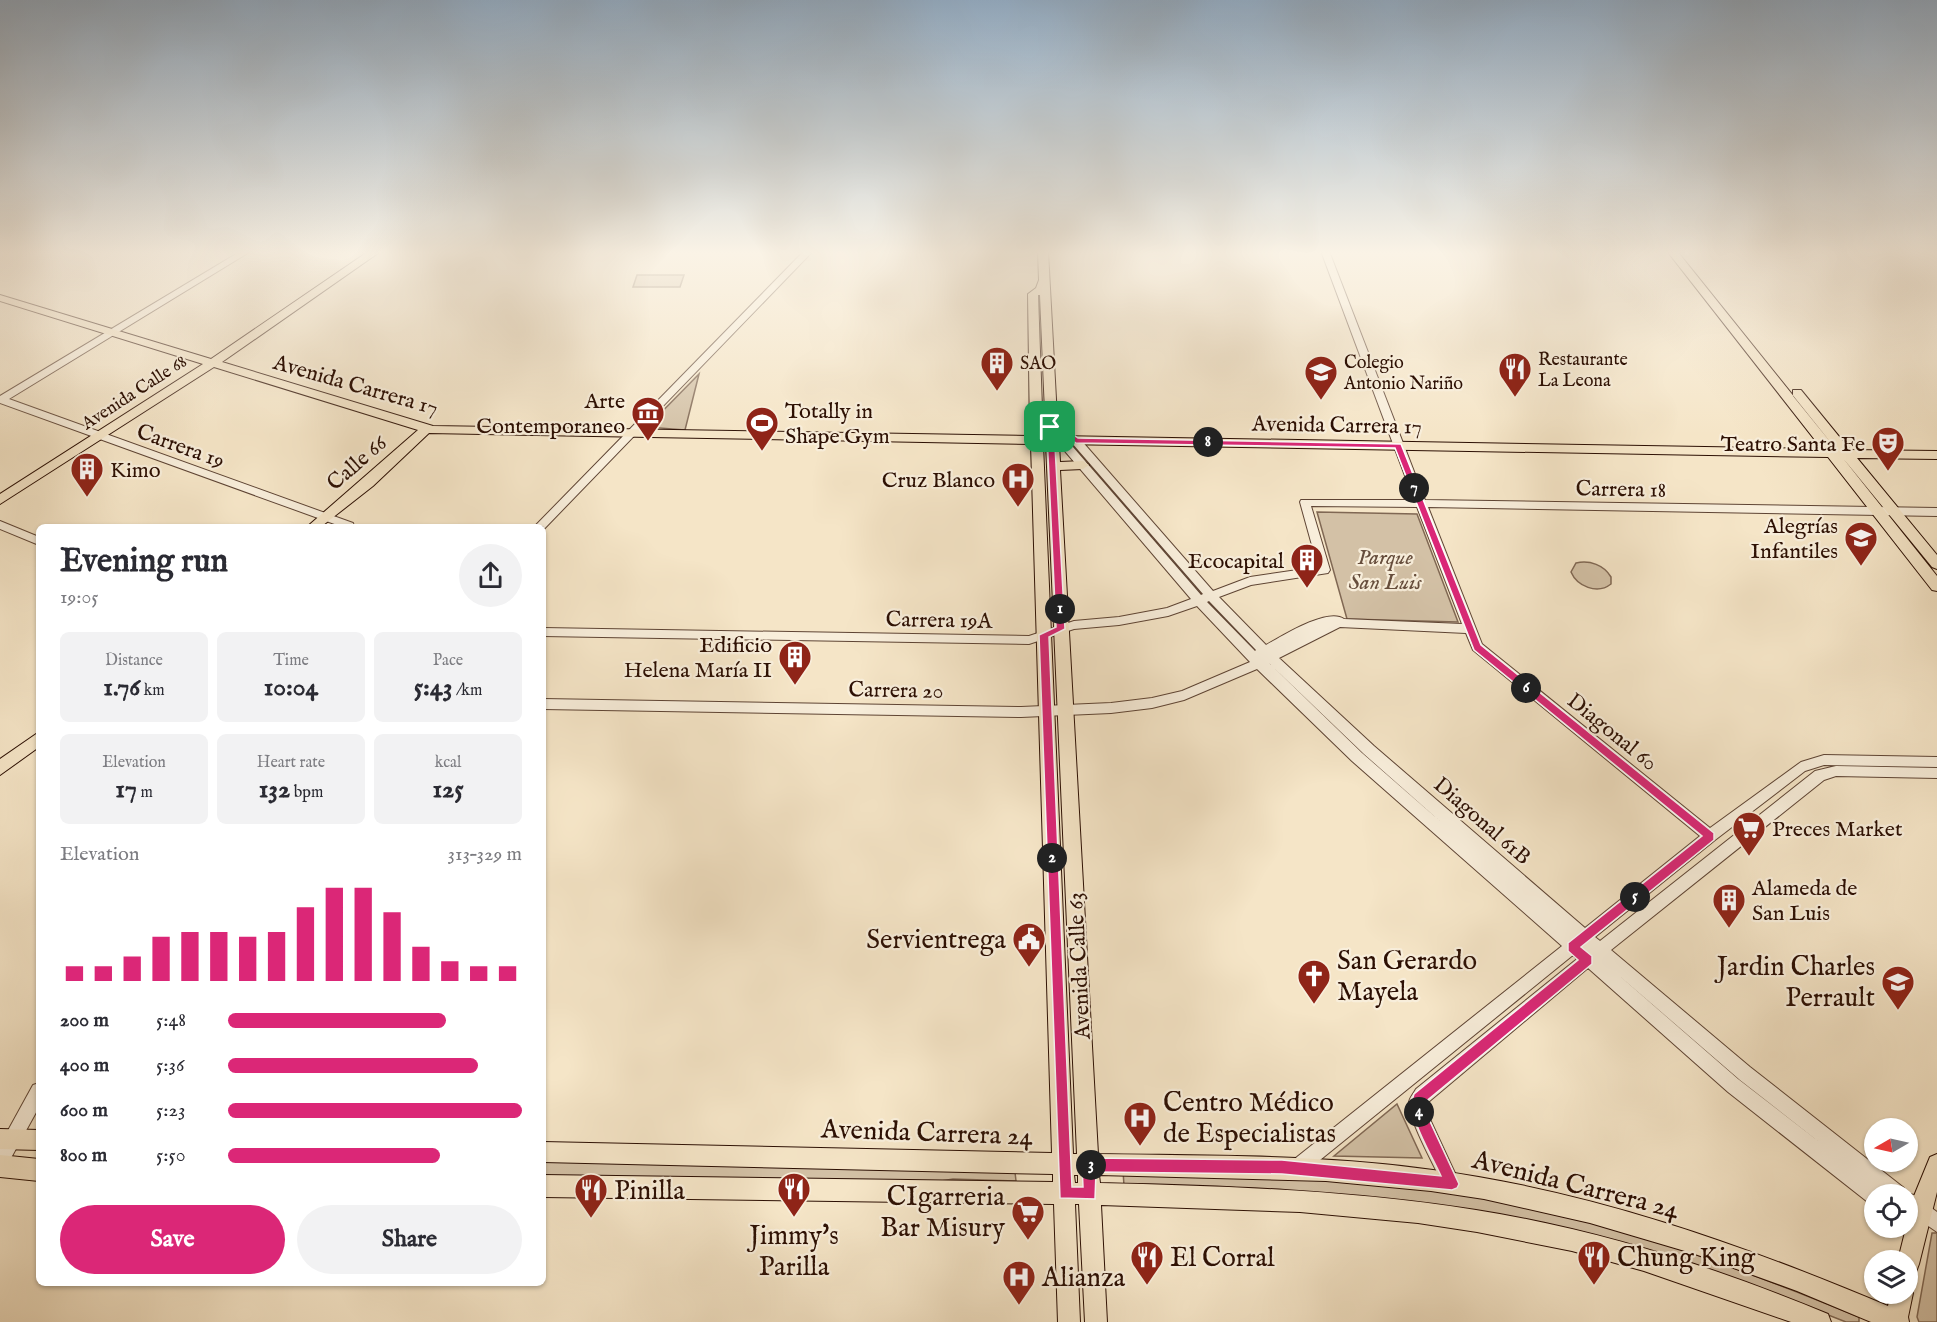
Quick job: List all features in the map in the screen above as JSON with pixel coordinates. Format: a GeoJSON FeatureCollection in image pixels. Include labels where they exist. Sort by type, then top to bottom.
{"type":"FeatureCollection","features":[{"type":"Feature","properties":{"kind":"main road","name":"Avenida Carrera 17"},"geometry":{"type":"LineString","coordinates":[[48,313],[426,430],[1937,454]]}},
{"type":"Feature","properties":{"kind":"main road","name":"Avenida Calle 68"},"geometry":{"type":"LineString","coordinates":[[0,500],[211,364],[286,313]]}},
{"type":"Feature","properties":{"kind":"main road","name":"Avenida Calle 63"},"geometry":{"type":"LineString","coordinates":[[1036,313],[1057,441],[1044,635],[1056,710],[1089,1165],[1096,1322]]}},
{"type":"Feature","properties":{"kind":"main road","name":"Avenida Calle 63"},"geometry":{"type":"LineString","coordinates":[[1045,313],[1049,414],[1057,441],[1052,466],[1061,629],[1056,710],[1069,1322]]}},
{"type":"Feature","properties":{"kind":"main road"},"geometry":{"type":"LineString","coordinates":[[1721,313],[1937,586]]}},
{"type":"Feature","properties":{"kind":"main road"},"geometry":{"type":"LineString","coordinates":[[1731,313],[1937,564]]}},
{"type":"Feature","properties":{"kind":"main road"},"geometry":{"type":"LineString","coordinates":[[1049,414],[1058,428],[1057,441]]}},
{"type":"Feature","properties":{"kind":"main road","name":"Calle 66"},"geometry":{"type":"LineString","coordinates":[[317,524],[373,479],[426,430]]}},
{"type":"Feature","properties":{"kind":"main road"},"geometry":{"type":"LineString","coordinates":[[1052,466],[1083,465]]}},
{"type":"Feature","properties":{"kind":"main road"},"geometry":{"type":"LineString","coordinates":[[0,768],[36,740]]}},
{"type":"Feature","properties":{"kind":"main road"},"geometry":{"type":"LineString","coordinates":[[6,1139],[36,1140]]}},
{"type":"Feature","properties":{"kind":"main road","name":"Avenida Carrera 24"},"geometry":{"type":"LineString","coordinates":[[546,1152],[1297,1168],[1452,1184],[1563,1205],[1668,1234],[1745,1260],[1896,1322]]}},
{"type":"Feature","properties":{"kind":"main road"},"geometry":{"type":"LineString","coordinates":[[1918,1218],[1937,1164]]}},
{"type":"Feature","properties":{"kind":"main road"},"geometry":{"type":"LineString","coordinates":[[0,1166],[36,1170]]}},
{"type":"Feature","properties":{"kind":"main road"},"geometry":{"type":"LineString","coordinates":[[546,1186],[1090,1194],[1261,1199],[1373,1208],[1493,1224],[1653,1261],[1820,1322]]}},
{"type":"Feature","properties":{"kind":"main road"},"geometry":{"type":"LineString","coordinates":[[1896,1322],[1900,1304]]}},
{"type":"Feature","properties":{"kind":"street"},"geometry":{"type":"LineString","coordinates":[[1,399],[144,313]]}},
{"type":"Feature","properties":{"kind":"street"},"geometry":{"type":"LineString","coordinates":[[542,524],[749,313]]}},
{"type":"Feature","properties":{"kind":"street","name":"Diagonal 60"},"geometry":{"type":"LineString","coordinates":[[1347,313],[1469,629],[1481,651],[1710,836]]}},
{"type":"Feature","properties":{"kind":"street","name":"Carrera 19"},"geometry":{"type":"LineString","coordinates":[[1,399],[343,524]]}},
{"type":"Feature","properties":{"kind":"street","name":"Diagonal 61B"},"geometry":{"type":"LineString","coordinates":[[1057,441],[1083,465],[1199,600],[1262,657]]}},
{"type":"Feature","properties":{"kind":"street","name":"Diagonal 61B"},"geometry":{"type":"LineString","coordinates":[[1057,441],[1211,595],[1262,657],[1357,757],[1579,942],[1600,949],[1744,1073],[1885,1184]]}},
{"type":"Feature","properties":{"kind":"street","name":"Carrera 18"},"geometry":{"type":"LineString","coordinates":[[1324,570],[1305,502],[1937,512]]}},
{"type":"Feature","properties":{"kind":"street"},"geometry":{"type":"LineString","coordinates":[[0,525],[36,540]]}},
{"type":"Feature","properties":{"kind":"street","name":"Carrera 19A"},"geometry":{"type":"LineString","coordinates":[[546,632],[1025,640],[1080,624],[1149,616],[1250,581],[1324,570]]}},
{"type":"Feature","properties":{"kind":"street","name":"Carrera 20"},"geometry":{"type":"LineString","coordinates":[[546,704],[1056,710],[1136,706],[1167,700],[1241,669],[1328,619],[1348,624],[1469,629]]}},
{"type":"Feature","properties":{"kind":"street"},"geometry":{"type":"LineString","coordinates":[[1297,1168],[1710,836],[1801,767],[1816,760],[1937,762]]}},
{"type":"Feature","properties":{"kind":"street"},"geometry":{"type":"LineString","coordinates":[[1452,1184],[1420,1116],[1417,1102],[1422,1095],[1600,949],[1814,779],[1829,771],[1937,773]]}},
{"type":"Feature","properties":{"kind":"street","name":"Diagonal 61B"},"geometry":{"type":"LineString","coordinates":[[1579,942],[1587,960],[1734,1086],[1864,1188]]}},
{"type":"Feature","properties":{"kind":"street"},"geometry":{"type":"LineString","coordinates":[[0,1161],[6,1139],[36,1095]]}},
{"type":"Feature","properties":{"kind":"green space"},"geometry":{"type":"Polygon","coordinates":[[[699,374],[685,430],[647,427],[699,374]]]}},
{"type":"Feature","properties":{"kind":"green space","name":"Parque San Luis"},"geometry":{"type":"Polygon","coordinates":[[[1317,512],[1417,514],[1458,622],[1347,619],[1317,512]]]}},
{"type":"Feature","properties":{"kind":"green space"},"geometry":{"type":"Polygon","coordinates":[[[1576,563],[1591,563],[1601,567],[1611,577],[1611,584],[1600,589],[1583,585],[1571,572],[1576,563]]]}},
{"type":"Feature","properties":{"kind":"green space"},"geometry":{"type":"Polygon","coordinates":[[[1397,1104],[1422,1158],[1334,1156],[1397,1104]]]}},
{"type":"Feature","properties":{"kind":"green space"},"geometry":{"type":"Polygon","coordinates":[[[546,1161],[1015,1172],[1016,1181],[953,1179],[917,1185],[546,1178],[546,1161]]]}},
{"type":"Feature","properties":{"kind":"green space"},"geometry":{"type":"Polygon","coordinates":[[[1123,1170],[1392,1186],[1498,1200],[1551,1210],[1647,1238],[1739,1270],[1859,1317],[1859,1322],[1846,1322],[1757,1287],[1321,1195],[1227,1187],[1124,1186],[1123,1170]]]}},
{"type":"Feature","properties":{"kind":"green space"},"geometry":{"type":"Polygon","coordinates":[[[1932,1233],[1937,1233],[1937,1322],[1919,1322],[1917,1317],[1932,1233]]]}},
{"type":"Feature","properties":{"kind":"place","name":"SAO"},"geometry":{"type":"Point","coordinates":[997,392]}},
{"type":"Feature","properties":{"kind":"place","name":"Restaurante La Leona"},"geometry":{"type":"Point","coordinates":[1515,398]}},
{"type":"Feature","properties":{"kind":"place","name":"Colegio Antonio Nariño"},"geometry":{"type":"Point","coordinates":[1321,401]}},
{"type":"Feature","properties":{"kind":"place","name":"Arte Contemporaneo"},"geometry":{"type":"Point","coordinates":[648,442]}},
{"type":"Feature","properties":{"kind":"place","name":"Totally in Shape Gym"},"geometry":{"type":"Point","coordinates":[762,452]}},
{"type":"Feature","properties":{"kind":"place","name":"Teatro Santa Fe"},"geometry":{"type":"Point","coordinates":[1888,472]}},
{"type":"Feature","properties":{"kind":"place","name":"Kimo"},"geometry":{"type":"Point","coordinates":[87,498]}},
{"type":"Feature","properties":{"kind":"place","name":"Cruz Blanco"},"geometry":{"type":"Point","coordinates":[1018,508]}},
{"type":"Feature","properties":{"kind":"place","name":"Alegrías Infantiles"},"geometry":{"type":"Point","coordinates":[1861,567]}},
{"type":"Feature","properties":{"kind":"place","name":"Ecocapital"},"geometry":{"type":"Point","coordinates":[1307,589]}},
{"type":"Feature","properties":{"kind":"place","name":"Edificio Helena María II"},"geometry":{"type":"Point","coordinates":[795,686]}},
{"type":"Feature","properties":{"kind":"place","name":"Preces Market"},"geometry":{"type":"Point","coordinates":[1749,857]}},
{"type":"Feature","properties":{"kind":"place","name":"Alameda de San Luis"},"geometry":{"type":"Point","coordinates":[1729,929]}},
{"type":"Feature","properties":{"kind":"place","name":"Servientrega"},"geometry":{"type":"Point","coordinates":[1029,968]}},
{"type":"Feature","properties":{"kind":"place","name":"San Gerardo Mayela"},"geometry":{"type":"Point","coordinates":[1314,1005]}},
{"type":"Feature","properties":{"kind":"place","name":"Jardin Charles Perrault"},"geometry":{"type":"Point","coordinates":[1898,1011]}},
{"type":"Feature","properties":{"kind":"place","name":"Centro Médico de Especialistas"},"geometry":{"type":"Point","coordinates":[1140,1147]}},
{"type":"Feature","properties":{"kind":"place","name":"Jimmy's Parilla"},"geometry":{"type":"Point","coordinates":[794,1218]}},
{"type":"Feature","properties":{"kind":"place","name":"Pinilla"},"geometry":{"type":"Point","coordinates":[591,1219]}},
{"type":"Feature","properties":{"kind":"place","name":"CIgarreria Bar Misury"},"geometry":{"type":"Point","coordinates":[1028,1241]}},
{"type":"Feature","properties":{"kind":"place","name":"El Corral"},"geometry":{"type":"Point","coordinates":[1147,1286]}},
{"type":"Feature","properties":{"kind":"place","name":"Chung King"},"geometry":{"type":"Point","coordinates":[1594,1286]}},
{"type":"Feature","properties":{"kind":"place","name":"Alianza"},"geometry":{"type":"Point","coordinates":[1019,1306]}},
{"type":"Feature","properties":{"kind":"route"},"geometry":{"type":"LineString","coordinates":[[1049,414],[1058,428],[1076,441],[1398,446],[1477,647],[1710,836],[1572,947],[1587,960],[1419,1098],[1417,1102],[1420,1116],[1452,1184],[1384,1175],[1282,1167],[1089,1165],[1090,1194],[1065,1194],[1044,635],[1061,629],[1050,427],[1049,414]]}}]}
